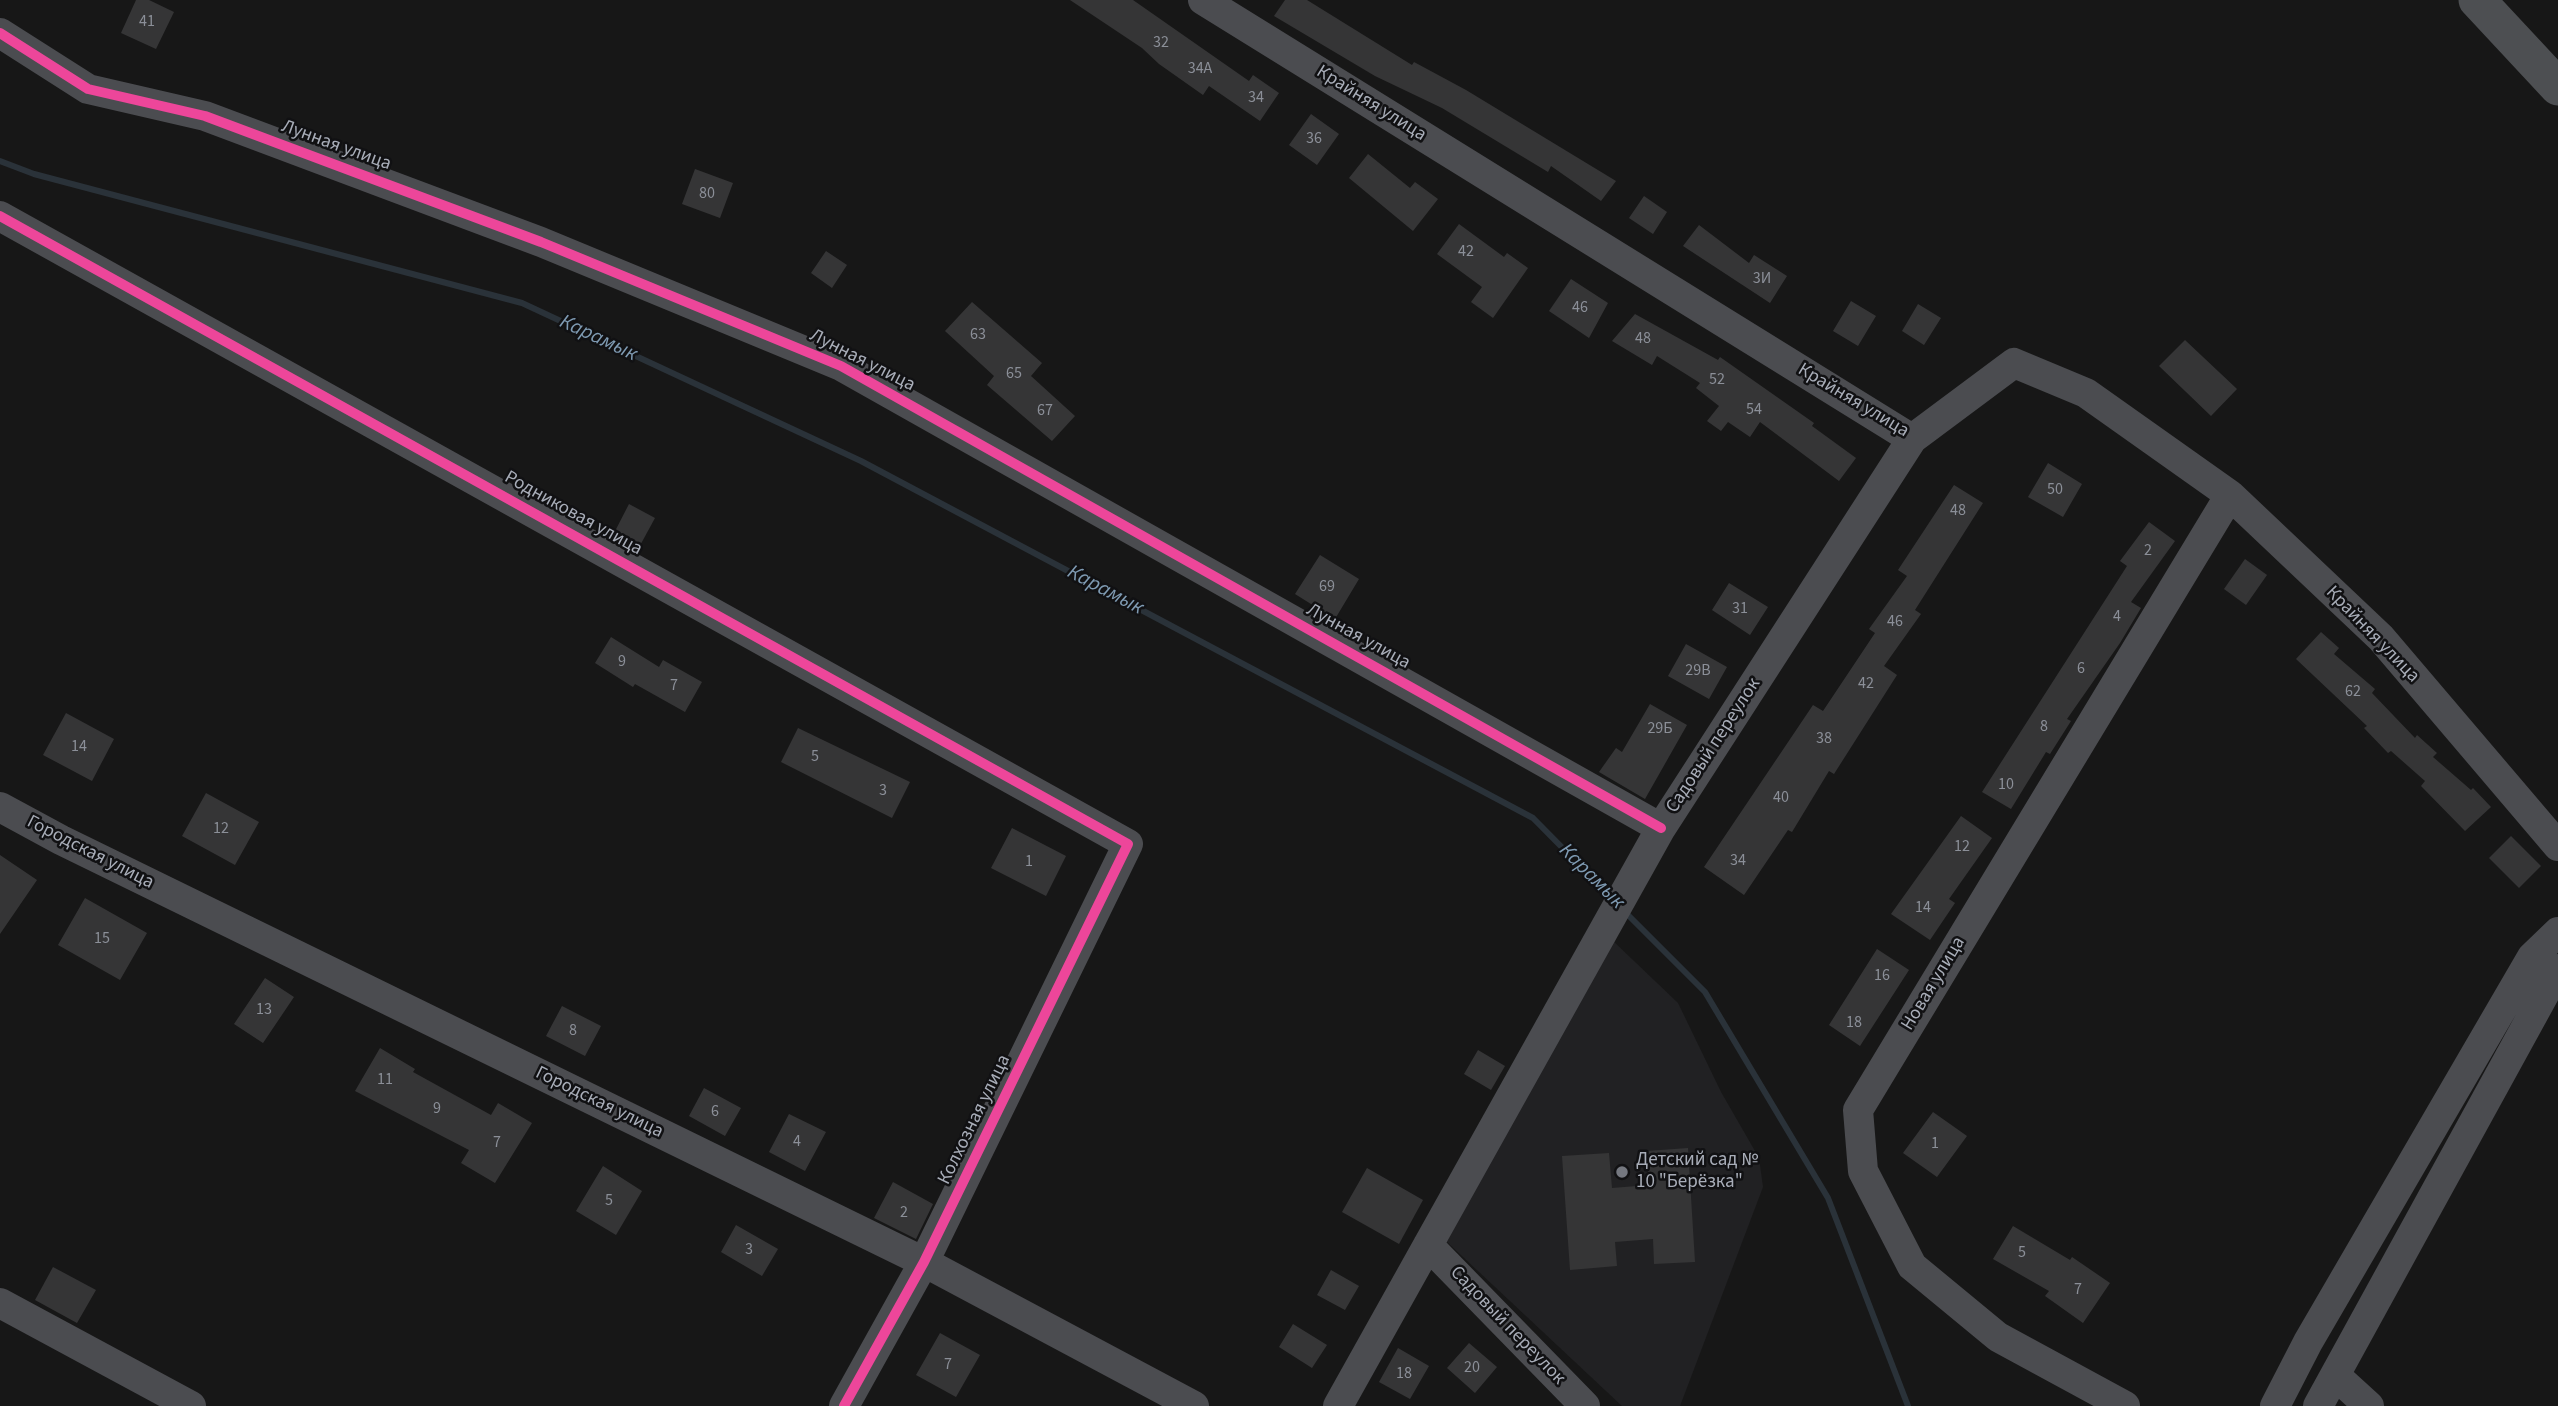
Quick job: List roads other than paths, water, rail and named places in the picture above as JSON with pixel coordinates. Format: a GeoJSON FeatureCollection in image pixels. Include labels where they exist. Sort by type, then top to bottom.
{"type":"FeatureCollection","features":[{"type":"Feature","properties":{"kind":"main road"},"geometry":{"type":"LineString","coordinates":[[2477,0],[2558,87]]}},
{"type":"Feature","properties":{"kind":"main road"},"geometry":{"type":"LineString","coordinates":[[2502,0],[2558,62]]}},
{"type":"Feature","properties":{"kind":"street","name":"Крайняя улица"},"geometry":{"type":"LineString","coordinates":[[1203,0],[1912,439],[2014,363],[2086,393],[2230,495],[2381,638],[2558,846]]}},
{"type":"Feature","properties":{"kind":"street","name":"Лунная улица"},"geometry":{"type":"LineString","coordinates":[[0,33],[89,89],[218,121],[541,242],[841,366],[1661,828]]}},
{"type":"Feature","properties":{"kind":"street","name":"Родниковая улица"},"geometry":{"type":"LineString","coordinates":[[0,216],[1128,844]]}},
{"type":"Feature","properties":{"kind":"street","name":"Садовый переулок"},"geometry":{"type":"LineString","coordinates":[[1338,1406],[1661,828],[1912,439]]}},
{"type":"Feature","properties":{"kind":"street","name":"Новая улица"},"geometry":{"type":"LineString","coordinates":[[2124,1406],[1998,1337],[1913,1266],[1863,1171],[1858,1110],[2230,495]]}},
{"type":"Feature","properties":{"kind":"street","name":"Городская улица"},"geometry":{"type":"LineString","coordinates":[[0,807],[86,852],[924,1262],[1194,1406]]}},
{"type":"Feature","properties":{"kind":"street","name":"Колхозная улица"},"geometry":{"type":"LineString","coordinates":[[844,1406],[924,1262],[1128,844]]}},
{"type":"Feature","properties":{"kind":"street"},"geometry":{"type":"LineString","coordinates":[[2275,1406],[2308,1342],[2532,957],[2558,932]]}},
{"type":"Feature","properties":{"kind":"street"},"geometry":{"type":"LineString","coordinates":[[2318,1406],[2558,969]]}},
{"type":"Feature","properties":{"kind":"street","name":"Садовый переулок"},"geometry":{"type":"LineString","coordinates":[[1428,1245],[1585,1406]]}},
{"type":"Feature","properties":{"kind":"street"},"geometry":{"type":"LineString","coordinates":[[0,1303],[191,1406]]}},
{"type":"Feature","properties":{"kind":"street"},"geometry":{"type":"LineString","coordinates":[[2335,1375],[2369,1406]]}},
{"type":"Feature","properties":{"kind":"waterway","name":"Карамык"},"geometry":{"type":"LineString","coordinates":[[0,161],[34,174],[522,303],[861,461],[1533,818],[1613,899]]}},
{"type":"Feature","properties":{"kind":"waterway","name":"Карамык"},"geometry":{"type":"LineString","coordinates":[[1625,912],[1705,992],[1828,1198],[1908,1406]]}},
{"type":"Feature","properties":{"kind":"place","name":"Детский сад № 10 \"Берёзка\""},"geometry":{"type":"Point","coordinates":[1622,1172]}}]}
